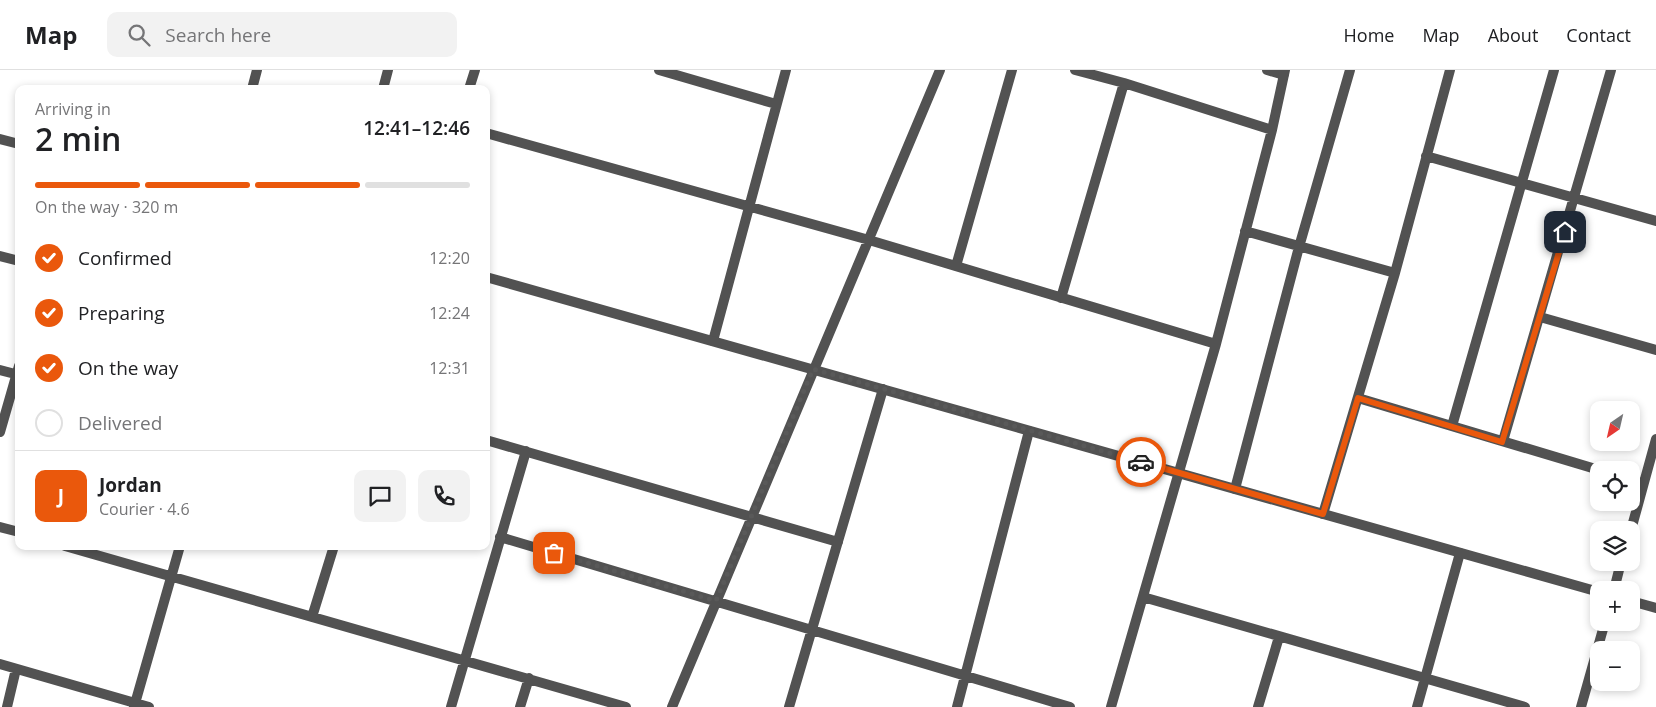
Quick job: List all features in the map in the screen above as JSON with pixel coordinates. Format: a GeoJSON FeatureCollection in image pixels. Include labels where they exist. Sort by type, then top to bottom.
{"type":"FeatureCollection","features":[{"type":"Feature","properties":{"kind":"street"},"geometry":{"type":"LineString","coordinates":[[253,85],[257,70]]}},
{"type":"Feature","properties":{"kind":"street"},"geometry":{"type":"LineString","coordinates":[[384,85],[388,70]]}},
{"type":"Feature","properties":{"kind":"street"},"geometry":{"type":"LineString","coordinates":[[470,85],[475,70]]}},
{"type":"Feature","properties":{"kind":"street"},"geometry":{"type":"LineString","coordinates":[[659,70],[776,104]]}},
{"type":"Feature","properties":{"kind":"street"},"geometry":{"type":"LineString","coordinates":[[713,341],[786,70]]}},
{"type":"Feature","properties":{"kind":"street"},"geometry":{"type":"LineString","coordinates":[[672,707],[940,70]]}},
{"type":"Feature","properties":{"kind":"street"},"geometry":{"type":"LineString","coordinates":[[956,266],[1012,70]]}},
{"type":"Feature","properties":{"kind":"street"},"geometry":{"type":"LineString","coordinates":[[1075,70],[1124,83],[1272,130]]}},
{"type":"Feature","properties":{"kind":"street"},"geometry":{"type":"LineString","coordinates":[[1111,707],[1216,344],[1272,130],[1284,72],[1267,70]]}},
{"type":"Feature","properties":{"kind":"street"},"geometry":{"type":"LineString","coordinates":[[1235,489],[1298,247],[1350,70]]}},
{"type":"Feature","properties":{"kind":"street"},"geometry":{"type":"LineString","coordinates":[[1323,514],[1395,274],[1450,70]]}},
{"type":"Feature","properties":{"kind":"street"},"geometry":{"type":"LineString","coordinates":[[1452,426],[1554,70]]}},
{"type":"Feature","properties":{"kind":"street"},"geometry":{"type":"LineString","coordinates":[[1502,442],[1612,70]]}},
{"type":"Feature","properties":{"kind":"street"},"geometry":{"type":"LineString","coordinates":[[1061,298],[1124,83]]}},
{"type":"Feature","properties":{"kind":"street"},"geometry":{"type":"LineString","coordinates":[[490,134],[869,240],[1216,344]]}},
{"type":"Feature","properties":{"kind":"street"},"geometry":{"type":"LineString","coordinates":[[0,138],[15,143]]}},
{"type":"Feature","properties":{"kind":"street"},"geometry":{"type":"LineString","coordinates":[[1426,156],[1522,181],[1656,221]]}},
{"type":"Feature","properties":{"kind":"street"},"geometry":{"type":"LineString","coordinates":[[1245,231],[1395,274]]}},
{"type":"Feature","properties":{"kind":"street"},"geometry":{"type":"LineString","coordinates":[[0,256],[15,260]]}},
{"type":"Feature","properties":{"kind":"street"},"geometry":{"type":"LineString","coordinates":[[490,277],[1590,589]]}},
{"type":"Feature","properties":{"kind":"street"},"geometry":{"type":"LineString","coordinates":[[1540,317],[1656,350]]}},
{"type":"Feature","properties":{"kind":"street"},"geometry":{"type":"LineString","coordinates":[[0,370],[15,372]]}},
{"type":"Feature","properties":{"kind":"street"},"geometry":{"type":"LineString","coordinates":[[0,432],[15,382]]}},
{"type":"Feature","properties":{"kind":"street"},"geometry":{"type":"LineString","coordinates":[[789,707],[883,389]]}},
{"type":"Feature","properties":{"kind":"street"},"geometry":{"type":"LineString","coordinates":[[1358,398],[1590,467]]}},
{"type":"Feature","properties":{"kind":"street"},"geometry":{"type":"LineString","coordinates":[[957,707],[1029,431]]}},
{"type":"Feature","properties":{"kind":"street"},"geometry":{"type":"LineString","coordinates":[[1634,521],[1656,439]]}},
{"type":"Feature","properties":{"kind":"street"},"geometry":{"type":"LineString","coordinates":[[490,441],[838,542]]}},
{"type":"Feature","properties":{"kind":"street"},"geometry":{"type":"LineString","coordinates":[[451,707],[526,452]]}},
{"type":"Feature","properties":{"kind":"street"},"geometry":{"type":"LineString","coordinates":[[1640,483],[1644,484]]}},
{"type":"Feature","properties":{"kind":"street"},"geometry":{"type":"LineString","coordinates":[[0,527],[15,531]]}},
{"type":"Feature","properties":{"kind":"street"},"geometry":{"type":"LineString","coordinates":[[500,537],[1070,707]]}},
{"type":"Feature","properties":{"kind":"street"},"geometry":{"type":"LineString","coordinates":[[79,550],[171,578],[626,707]]}},
{"type":"Feature","properties":{"kind":"street"},"geometry":{"type":"LineString","coordinates":[[135,705],[179,550]]}},
{"type":"Feature","properties":{"kind":"street"},"geometry":{"type":"LineString","coordinates":[[312,617],[333,550]]}},
{"type":"Feature","properties":{"kind":"street"},"geometry":{"type":"LineString","coordinates":[[1417,707],[1460,553]]}},
{"type":"Feature","properties":{"kind":"street"},"geometry":{"type":"LineString","coordinates":[[1143,597],[1425,680],[1525,707]]}},
{"type":"Feature","properties":{"kind":"street"},"geometry":{"type":"LineString","coordinates":[[1640,604],[1656,608]]}},
{"type":"Feature","properties":{"kind":"street"},"geometry":{"type":"LineString","coordinates":[[1581,707],[1602,631]]}},
{"type":"Feature","properties":{"kind":"street"},"geometry":{"type":"LineString","coordinates":[[1258,707],[1278,637]]}},
{"type":"Feature","properties":{"kind":"street"},"geometry":{"type":"LineString","coordinates":[[0,664],[135,705],[149,707]]}},
{"type":"Feature","properties":{"kind":"street"},"geometry":{"type":"LineString","coordinates":[[7,707],[16,669]]}},
{"type":"Feature","properties":{"kind":"street"},"geometry":{"type":"LineString","coordinates":[[520,707],[528,678]]}},
{"type":"Feature","properties":{"kind":"way so far"},"geometry":{"type":"LineString","coordinates":[[554,553],[716,601],[813,369],[1141,462]]}},
{"type":"Feature","properties":{"kind":"route"},"geometry":{"type":"LineString","coordinates":[[1141,462],[1323,514],[1358,398],[1502,442],[1565,232]]}}]}
